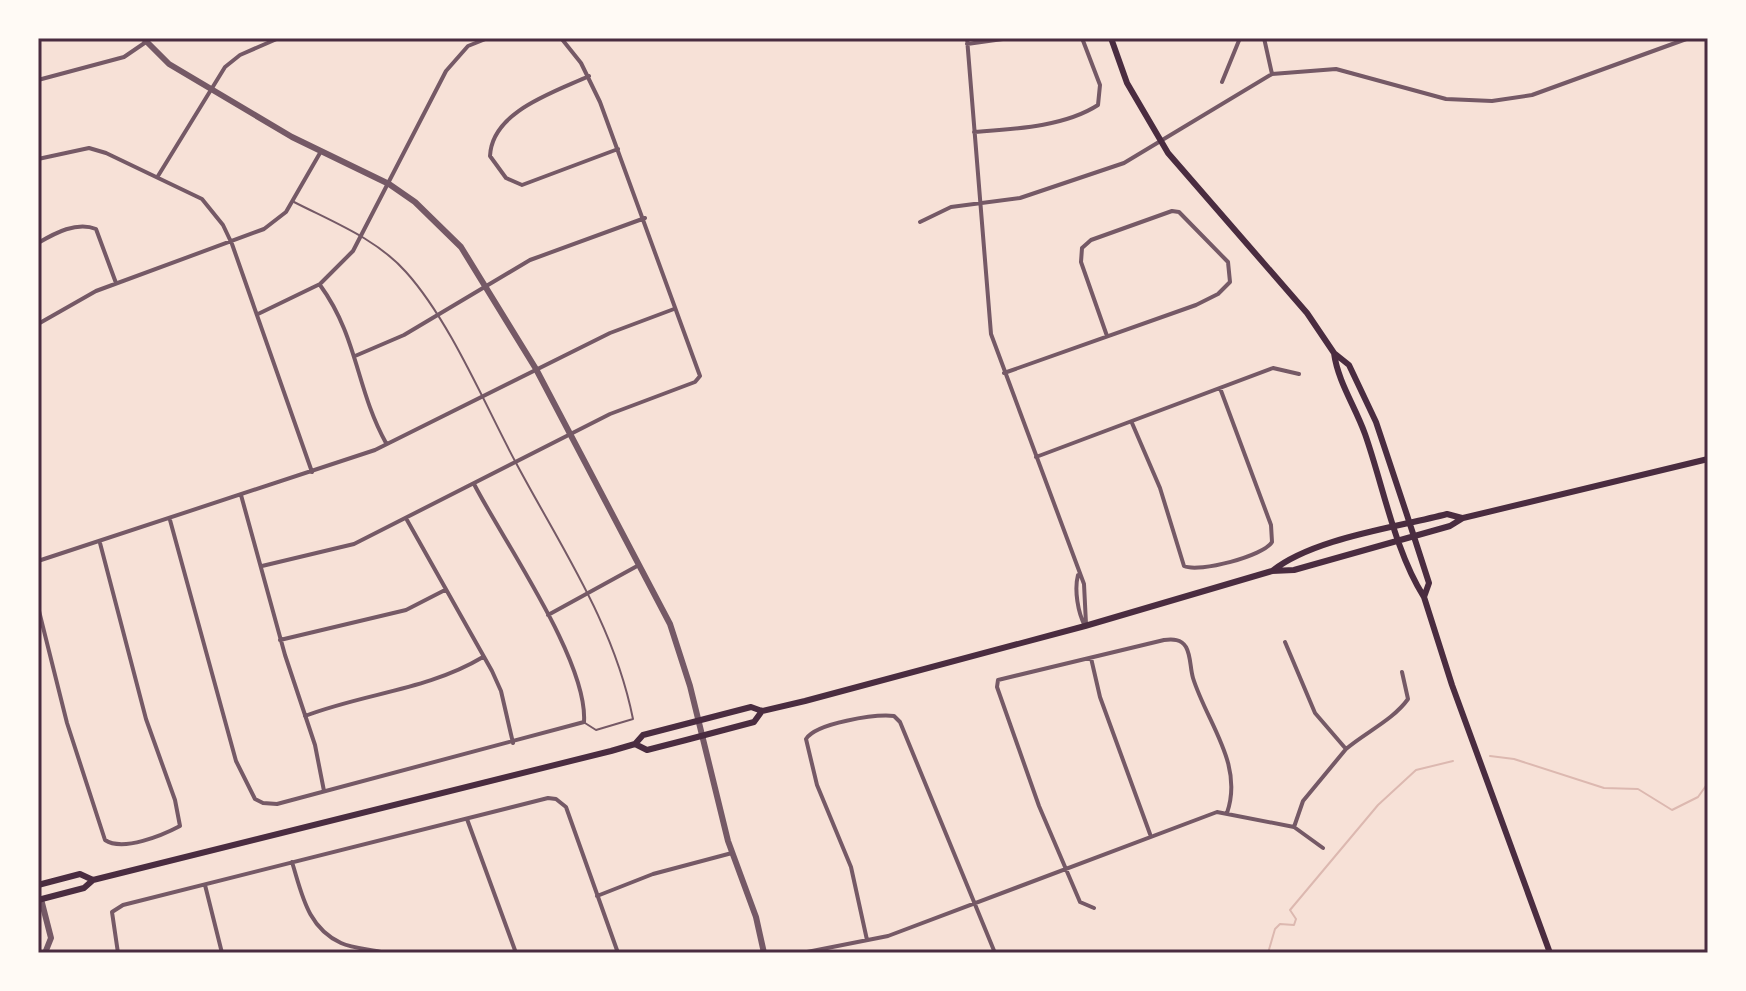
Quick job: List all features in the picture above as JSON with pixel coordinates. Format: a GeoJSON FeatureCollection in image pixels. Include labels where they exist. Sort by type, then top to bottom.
{"type":"FeatureCollection","features":[{"type":"Feature","properties":{"kind":"main road"},"geometry":{"type":"LineString","coordinates":[[1111,38],[1127,83],[1160,140],[1307,313],[1334,353],[1349,365],[1376,422],[1414,536],[1429,583],[1424,597]]}},
{"type":"Feature","properties":{"kind":"main road"},"geometry":{"type":"LineString","coordinates":[[1334,353],[1337,372],[1364,431],[1400,541],[1424,597],[1452,685],[1550,953]]}},
{"type":"Feature","properties":{"kind":"main road"},"geometry":{"type":"LineString","coordinates":[[40,900],[84,888],[93,880],[635,744],[643,735],[751,707],[762,711],[1085,626],[1272,571],[1294,570],[1400,541],[1450,526],[1463,518],[1708,459]]}},
{"type":"Feature","properties":{"kind":"main road"},"geometry":{"type":"LineString","coordinates":[[1272,571],[1291,557],[1447,514],[1463,518]]}},
{"type":"Feature","properties":{"kind":"main road"},"geometry":{"type":"LineString","coordinates":[[635,744],[647,750],[754,722],[762,711]]}},
{"type":"Feature","properties":{"kind":"main road"},"geometry":{"type":"LineString","coordinates":[[38,886],[80,874],[93,880]]}},
{"type":"Feature","properties":{"kind":"street"},"geometry":{"type":"LineString","coordinates":[[158,176],[225,67],[240,55],[279,38]]}},
{"type":"Feature","properties":{"kind":"street"},"geometry":{"type":"LineString","coordinates":[[257,314],[320,284],[363,237],[446,71],[468,46],[488,38]]}},
{"type":"Feature","properties":{"kind":"street"},"geometry":{"type":"LineString","coordinates":[[262,566],[354,544],[407,520],[610,414],[695,382],[700,376],[674,309],[645,218],[589,76],[561,38]]}},
{"type":"Feature","properties":{"kind":"street"},"geometry":{"type":"LineString","coordinates":[[1010,38],[967,41],[988,318],[1003,373],[1084,584],[1088,616],[1085,626]]}},
{"type":"Feature","properties":{"kind":"street"},"geometry":{"type":"LineString","coordinates":[[974,132],[1013,129],[1061,119],[1098,105],[1100,85],[1082,38]]}},
{"type":"Feature","properties":{"kind":"street"},"geometry":{"type":"LineString","coordinates":[[1222,82],[1240,38]]}},
{"type":"Feature","properties":{"kind":"street"},"geometry":{"type":"LineString","coordinates":[[1264,38],[1272,74]]}},
{"type":"Feature","properties":{"kind":"street"},"geometry":{"type":"LineString","coordinates":[[920,222],[951,207],[1020,198],[1124,163],[1272,74],[1336,69],[1446,99],[1492,101],[1532,95],[1689,38]]}},
{"type":"Feature","properties":{"kind":"street"},"geometry":{"type":"LineString","coordinates":[[38,80],[124,57],[145,40],[169,64],[209,89],[320,153],[348,161],[389,184],[440,224],[461,247],[536,369],[569,437],[639,565],[679,649],[700,736],[733,853],[756,917],[764,953]]}},
{"type":"Feature","properties":{"kind":"street"},"geometry":{"type":"LineString","coordinates":[[589,76],[515,114],[493,141],[490,156],[506,178],[522,185],[618,149]]}},
{"type":"Feature","properties":{"kind":"street"},"geometry":{"type":"LineString","coordinates":[[38,159],[89,148],[158,176],[202,199],[223,225],[232,244],[312,472]]}},
{"type":"Feature","properties":{"kind":"street"},"geometry":{"type":"LineString","coordinates":[[38,324],[116,283],[232,244],[271,224],[293,202],[320,153]]}},
{"type":"Feature","properties":{"kind":"street"},"geometry":{"type":"LineString","coordinates":[[1003,373],[1107,336],[1218,294],[1230,282],[1228,262],[1179,212],[1172,211],[1091,240],[1082,248],[1081,262],[1107,336]]}},
{"type":"Feature","properties":{"kind":"street"},"geometry":{"type":"LineString","coordinates":[[355,356],[404,335],[530,260],[645,218]]}},
{"type":"Feature","properties":{"kind":"street"},"geometry":{"type":"LineString","coordinates":[[38,243],[57,232],[86,225],[96,229],[116,283]]}},
{"type":"Feature","properties":{"kind":"street"},"geometry":{"type":"LineString","coordinates":[[320,284],[341,314],[370,411],[386,443]]}},
{"type":"Feature","properties":{"kind":"street"},"geometry":{"type":"LineString","coordinates":[[38,561],[312,472],[386,443],[610,333],[674,309]]}},
{"type":"Feature","properties":{"kind":"street"},"geometry":{"type":"LineString","coordinates":[[1036,457],[1273,368],[1299,374]]}},
{"type":"Feature","properties":{"kind":"street"},"geometry":{"type":"LineString","coordinates":[[1132,423],[1160,488],[1184,566],[1189,569],[1213,566],[1263,550],[1272,542],[1271,525],[1220,388]]}},
{"type":"Feature","properties":{"kind":"street"},"geometry":{"type":"LineString","coordinates":[[170,520],[188,577],[228,736],[246,786],[255,799],[269,804],[513,743],[584,722],[574,672],[548,615],[474,484]]}},
{"type":"Feature","properties":{"kind":"street"},"geometry":{"type":"LineString","coordinates":[[241,495],[324,791]]}},
{"type":"Feature","properties":{"kind":"street"},"geometry":{"type":"LineString","coordinates":[[407,520],[501,691],[513,743]]}},
{"type":"Feature","properties":{"kind":"street"},"geometry":{"type":"LineString","coordinates":[[38,607],[67,723],[105,840],[111,844],[151,838],[180,826],[175,800],[146,719],[100,543]]}},
{"type":"Feature","properties":{"kind":"street"},"geometry":{"type":"LineString","coordinates":[[548,615],[639,565]]}},
{"type":"Feature","properties":{"kind":"street"},"geometry":{"type":"LineString","coordinates":[[280,640],[406,610],[445,590]]}},
{"type":"Feature","properties":{"kind":"street"},"geometry":{"type":"LineString","coordinates":[[1094,908],[1080,902],[1039,806],[997,687],[998,680],[1164,640],[1174,639],[1183,644],[1193,679],[1231,770],[1233,788],[1227,813]]}},
{"type":"Feature","properties":{"kind":"street"},"geometry":{"type":"LineString","coordinates":[[1285,642],[1315,713],[1346,749]]}},
{"type":"Feature","properties":{"kind":"street"},"geometry":{"type":"LineString","coordinates":[[305,716],[347,701],[423,686],[483,657]]}},
{"type":"Feature","properties":{"kind":"street"},"geometry":{"type":"LineString","coordinates":[[1091,658],[1100,697],[1150,835]]}},
{"type":"Feature","properties":{"kind":"street"},"geometry":{"type":"LineString","coordinates":[[1294,827],[1303,801],[1346,749],[1365,732],[1400,711],[1408,699],[1402,672]]}},
{"type":"Feature","properties":{"kind":"street"},"geometry":{"type":"LineString","coordinates":[[867,940],[851,867],[807,756],[806,739],[816,729],[880,715],[894,716],[900,722],[995,953]]}},
{"type":"Feature","properties":{"kind":"street"},"geometry":{"type":"LineString","coordinates":[[118,953],[112,924],[112,912],[117,908],[536,800],[561,802],[618,953]]}},
{"type":"Feature","properties":{"kind":"street"},"geometry":{"type":"LineString","coordinates":[[802,953],[905,931],[974,902],[1217,812],[1294,827],[1323,848]]}},
{"type":"Feature","properties":{"kind":"street"},"geometry":{"type":"LineString","coordinates":[[467,819],[516,953]]}},
{"type":"Feature","properties":{"kind":"street"},"geometry":{"type":"LineString","coordinates":[[597,896],[653,874],[733,853]]}},
{"type":"Feature","properties":{"kind":"street"},"geometry":{"type":"LineString","coordinates":[[292,862],[308,912],[317,925],[342,943],[385,953]]}},
{"type":"Feature","properties":{"kind":"street"},"geometry":{"type":"LineString","coordinates":[[205,885],[222,953]]}},
{"type":"Feature","properties":{"kind":"street"},"geometry":{"type":"LineString","coordinates":[[38,886],[51,938],[45,953],[38,947]]}},
{"type":"Feature","properties":{"kind":"lane"},"geometry":{"type":"LineString","coordinates":[[293,202],[363,237],[408,273],[481,397],[589,592],[625,675],[633,719],[596,730],[584,722]]}},
{"type":"Feature","properties":{"kind":"waterway"},"geometry":{"type":"LineString","coordinates":[[1490,756],[1514,759],[1604,788],[1638,789],[1672,810],[1698,797],[1708,783]]}},
{"type":"Feature","properties":{"kind":"waterway"},"geometry":{"type":"LineString","coordinates":[[1268,953],[1275,929],[1280,924],[1294,925],[1296,919],[1290,910],[1378,805],[1416,770],[1453,761]]}}]}
